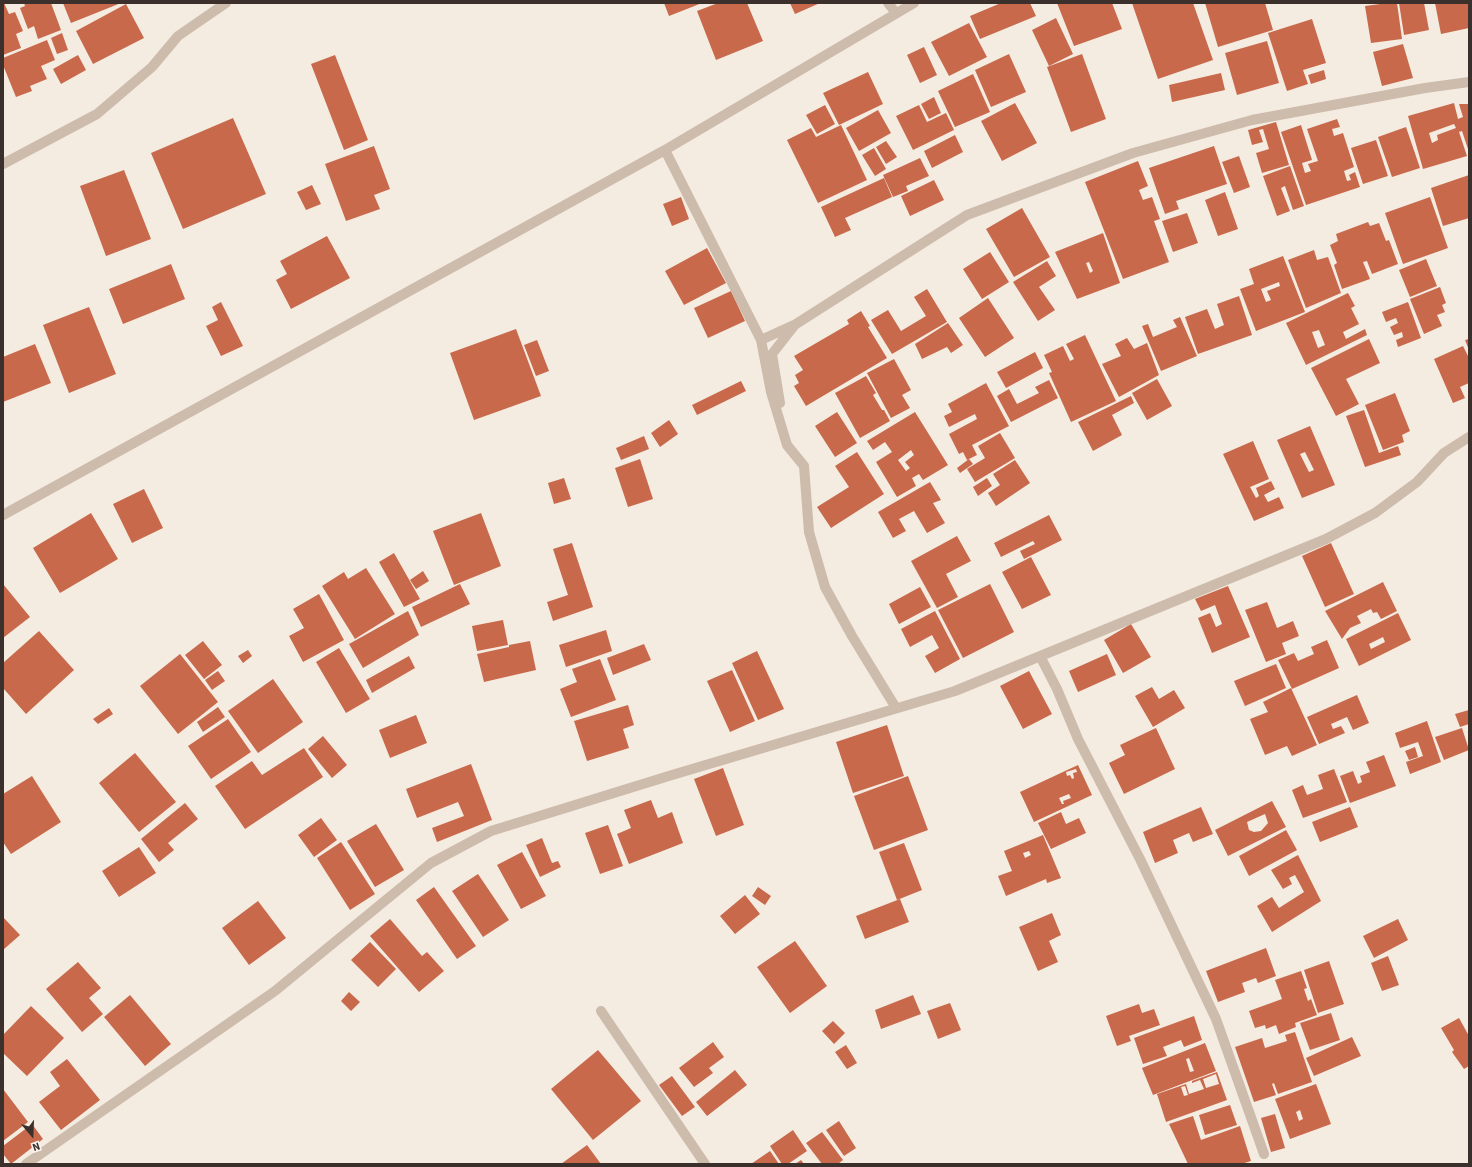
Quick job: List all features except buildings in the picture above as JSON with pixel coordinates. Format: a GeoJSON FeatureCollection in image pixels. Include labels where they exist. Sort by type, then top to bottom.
{"type":"FeatureCollection","features":[{"type":"Feature","properties":{"kind":"street"},"geometry":{"type":"LineString","coordinates":[[3,164],[97,114],[152,66],[178,36],[226,3]]}},
{"type":"Feature","properties":{"kind":"street"},"geometry":{"type":"LineString","coordinates":[[888,3],[896,13]]}},
{"type":"Feature","properties":{"kind":"street"},"geometry":{"type":"LineString","coordinates":[[3,515],[665,150],[914,3]]}},
{"type":"Feature","properties":{"kind":"street"},"geometry":{"type":"LineString","coordinates":[[761,340],[796,324],[967,215],[1133,153],[1252,120],[1425,88],[1469,82]]}},
{"type":"Feature","properties":{"kind":"street"},"geometry":{"type":"LineString","coordinates":[[665,150],[761,340],[771,392],[787,444],[804,466],[809,532],[825,587],[852,636],[896,708]]}},
{"type":"Feature","properties":{"kind":"street"},"geometry":{"type":"LineString","coordinates":[[787,444],[772,354],[796,324]]}},
{"type":"Feature","properties":{"kind":"street"},"geometry":{"type":"LineString","coordinates":[[26,1164],[275,991],[431,863],[491,831],[672,775],[955,691],[1326,539],[1375,513],[1417,482],[1444,453],[1469,437]]}},
{"type":"Feature","properties":{"kind":"street"},"geometry":{"type":"LineString","coordinates":[[1040,656],[1057,689],[1078,739],[1140,859],[1216,1019],[1264,1154]]}},
{"type":"Feature","properties":{"kind":"street"},"geometry":{"type":"LineString","coordinates":[[601,1011],[705,1164]]}}]}
